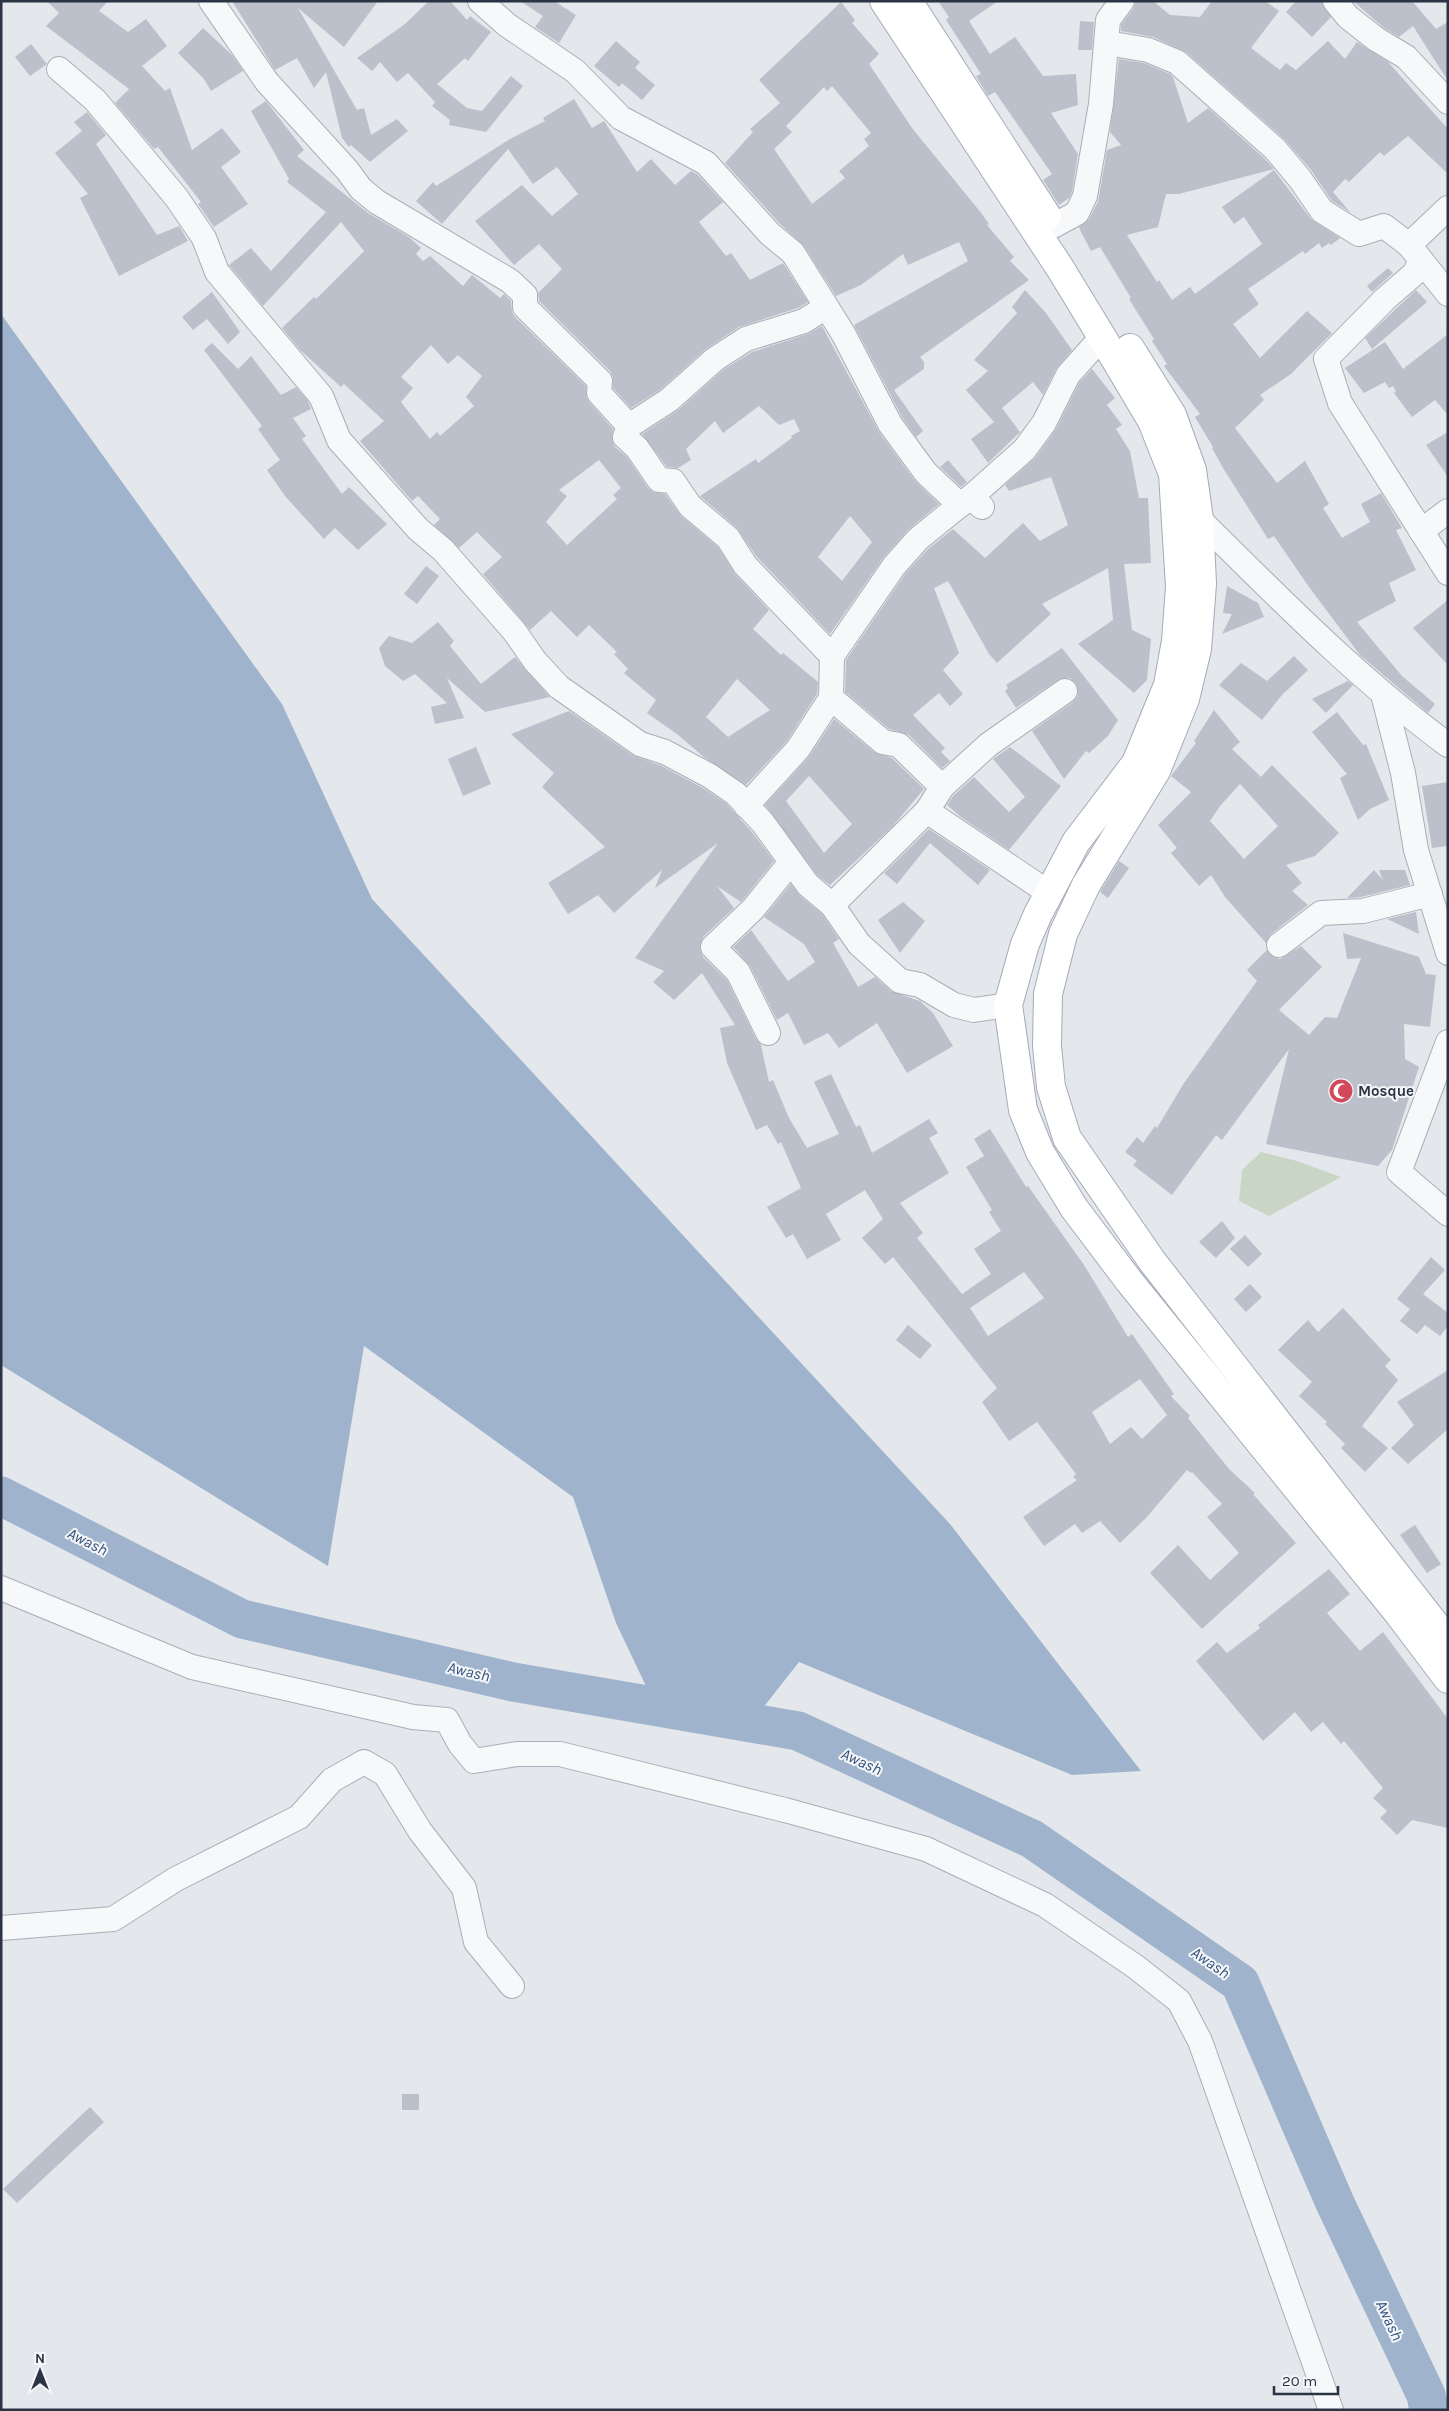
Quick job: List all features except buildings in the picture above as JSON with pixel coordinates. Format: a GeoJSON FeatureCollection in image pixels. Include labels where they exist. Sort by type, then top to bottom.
{"type":"FeatureCollection","features":[{"type":"Feature","properties":{"kind":"main road"},"geometry":{"type":"LineString","coordinates":[[884,1],[1067,264],[1192,470],[1199,519],[1202,584],[1198,640],[1185,699],[1156,771],[1082,893],[1063,934],[1048,994],[1047,1046],[1051,1087],[1067,1138],[1152,1261],[1448,1641]]}},
{"type":"Feature","properties":{"kind":"main road"},"geometry":{"type":"LineString","coordinates":[[908,1],[1053,226],[1067,264],[1102,336],[1162,418],[1173,474],[1180,587],[1176,641],[1168,685],[1136,763],[1076,842],[1025,944],[1008,1005],[1023,1110],[1040,1152],[1074,1208],[1129,1281],[1392,1606],[1448,1679]]}},
{"type":"Feature","properties":{"kind":"main road"},"geometry":{"type":"LineString","coordinates":[[1129,1281],[1152,1261]]}},
{"type":"Feature","properties":{"kind":"street"},"geometry":{"type":"LineString","coordinates":[[211,1],[267,82],[347,170],[360,188],[377,202],[510,281],[525,295],[525,307],[600,381],[599,393],[629,426]]}},
{"type":"Feature","properties":{"kind":"street"},"geometry":{"type":"LineString","coordinates":[[480,1],[508,24],[575,71],[621,118],[706,162],[770,234],[793,253],[844,335],[890,424],[926,473],[971,503]]}},
{"type":"Feature","properties":{"kind":"street"},"geometry":{"type":"LineString","coordinates":[[1053,226],[1077,213],[1085,196],[1101,104],[1108,20],[1122,1]]}},
{"type":"Feature","properties":{"kind":"street"},"geometry":{"type":"LineString","coordinates":[[1335,1],[1348,17],[1376,40],[1406,57],[1448,102]]}},
{"type":"Feature","properties":{"kind":"street"},"geometry":{"type":"LineString","coordinates":[[1107,43],[1148,50],[1177,62],[1275,149],[1300,179],[1322,211],[1358,234],[1384,226],[1415,253],[1448,294]]}},
{"type":"Feature","properties":{"kind":"street"},"geometry":{"type":"LineString","coordinates":[[59,69],[95,100],[176,197],[204,238],[217,272],[321,396],[339,440],[418,529],[443,550],[514,631],[540,668],[559,687],[599,717],[640,744],[665,752],[710,776],[736,794],[808,885],[832,905],[859,944],[900,981],[920,985],[954,1005],[974,1010],[1008,1005]]}},
{"type":"Feature","properties":{"kind":"street"},"geometry":{"type":"LineString","coordinates":[[1448,208],[1415,253],[1415,273],[1384,299],[1326,359],[1340,403],[1448,573]]}},
{"type":"Feature","properties":{"kind":"street"},"geometry":{"type":"LineString","coordinates":[[826,307],[804,321],[746,339],[715,359],[669,400],[629,426],[625,437],[637,448],[659,480],[673,481],[690,506],[728,538],[745,565],[832,656]]}},
{"type":"Feature","properties":{"kind":"street"},"geometry":{"type":"LineString","coordinates":[[746,806],[798,748],[831,698],[832,656],[894,566],[918,539],[971,503],[1024,450],[1044,423],[1068,375],[1102,336]]}},
{"type":"Feature","properties":{"kind":"street"},"geometry":{"type":"LineString","coordinates":[[1421,531],[1448,511]]}},
{"type":"Feature","properties":{"kind":"street"},"geometry":{"type":"LineString","coordinates":[[1199,519],[1326,644],[1384,694],[1448,745]]}},
{"type":"Feature","properties":{"kind":"street"},"geometry":{"type":"LineString","coordinates":[[832,905],[927,811],[942,787],[988,745],[1065,691]]}},
{"type":"Feature","properties":{"kind":"street"},"geometry":{"type":"LineString","coordinates":[[1384,694],[1403,773],[1416,850],[1448,953]]}},
{"type":"Feature","properties":{"kind":"street"},"geometry":{"type":"LineString","coordinates":[[831,698],[883,742],[899,745],[942,787]]}},
{"type":"Feature","properties":{"kind":"street"},"geometry":{"type":"LineString","coordinates":[[927,811],[1049,893]]}},
{"type":"Feature","properties":{"kind":"street"},"geometry":{"type":"LineString","coordinates":[[768,1034],[738,972],[713,947],[753,909],[791,862]]}},
{"type":"Feature","properties":{"kind":"street"},"geometry":{"type":"LineString","coordinates":[[1279,945],[1321,913],[1363,912],[1430,894]]}},
{"type":"Feature","properties":{"kind":"street"},"geometry":{"type":"LineString","coordinates":[[1448,1042],[1399,1172],[1448,1214]]}},
{"type":"Feature","properties":{"kind":"street"},"geometry":{"type":"LineString","coordinates":[[1,1588],[192,1667],[413,1717],[447,1720],[460,1744],[474,1761],[517,1754],[560,1754],[785,1810],[926,1849],[1045,1906],[1136,1967],[1179,2001],[1200,2041],[1332,2410]]}},
{"type":"Feature","properties":{"kind":"street"},"geometry":{"type":"LineString","coordinates":[[1,1928],[113,1919],[176,1879],[300,1816],[332,1780],[364,1762],[385,1774],[420,1831],[464,1888],[476,1942],[512,1986]]}},
{"type":"Feature","properties":{"kind":"green space"},"geometry":{"type":"Polygon","coordinates":[[[1261,1152],[1297,1161],[1341,1177],[1269,1216],[1239,1201],[1242,1170],[1261,1152]]]}},
{"type":"Feature","properties":{"kind":"water"},"geometry":{"type":"Polygon","coordinates":[[[1,314],[282,704],[372,899],[950,1524],[1141,1771],[1072,1775],[799,1662],[751,1723],[656,1707],[616,1623],[573,1497],[364,1346],[328,1566],[1,1365],[1,314]]]}},
{"type":"Feature","properties":{"kind":"waterway","name":"Awash"},"geometry":{"type":"LineString","coordinates":[[1,1496],[242,1619],[513,1682],[798,1731],[1032,1839],[1240,1983],[1335,2203],[1426,2395],[1429,2410]]}},
{"type":"Feature","properties":{"kind":"place","name":"Mosque"},"geometry":{"type":"Point","coordinates":[1341,1091]}}]}
